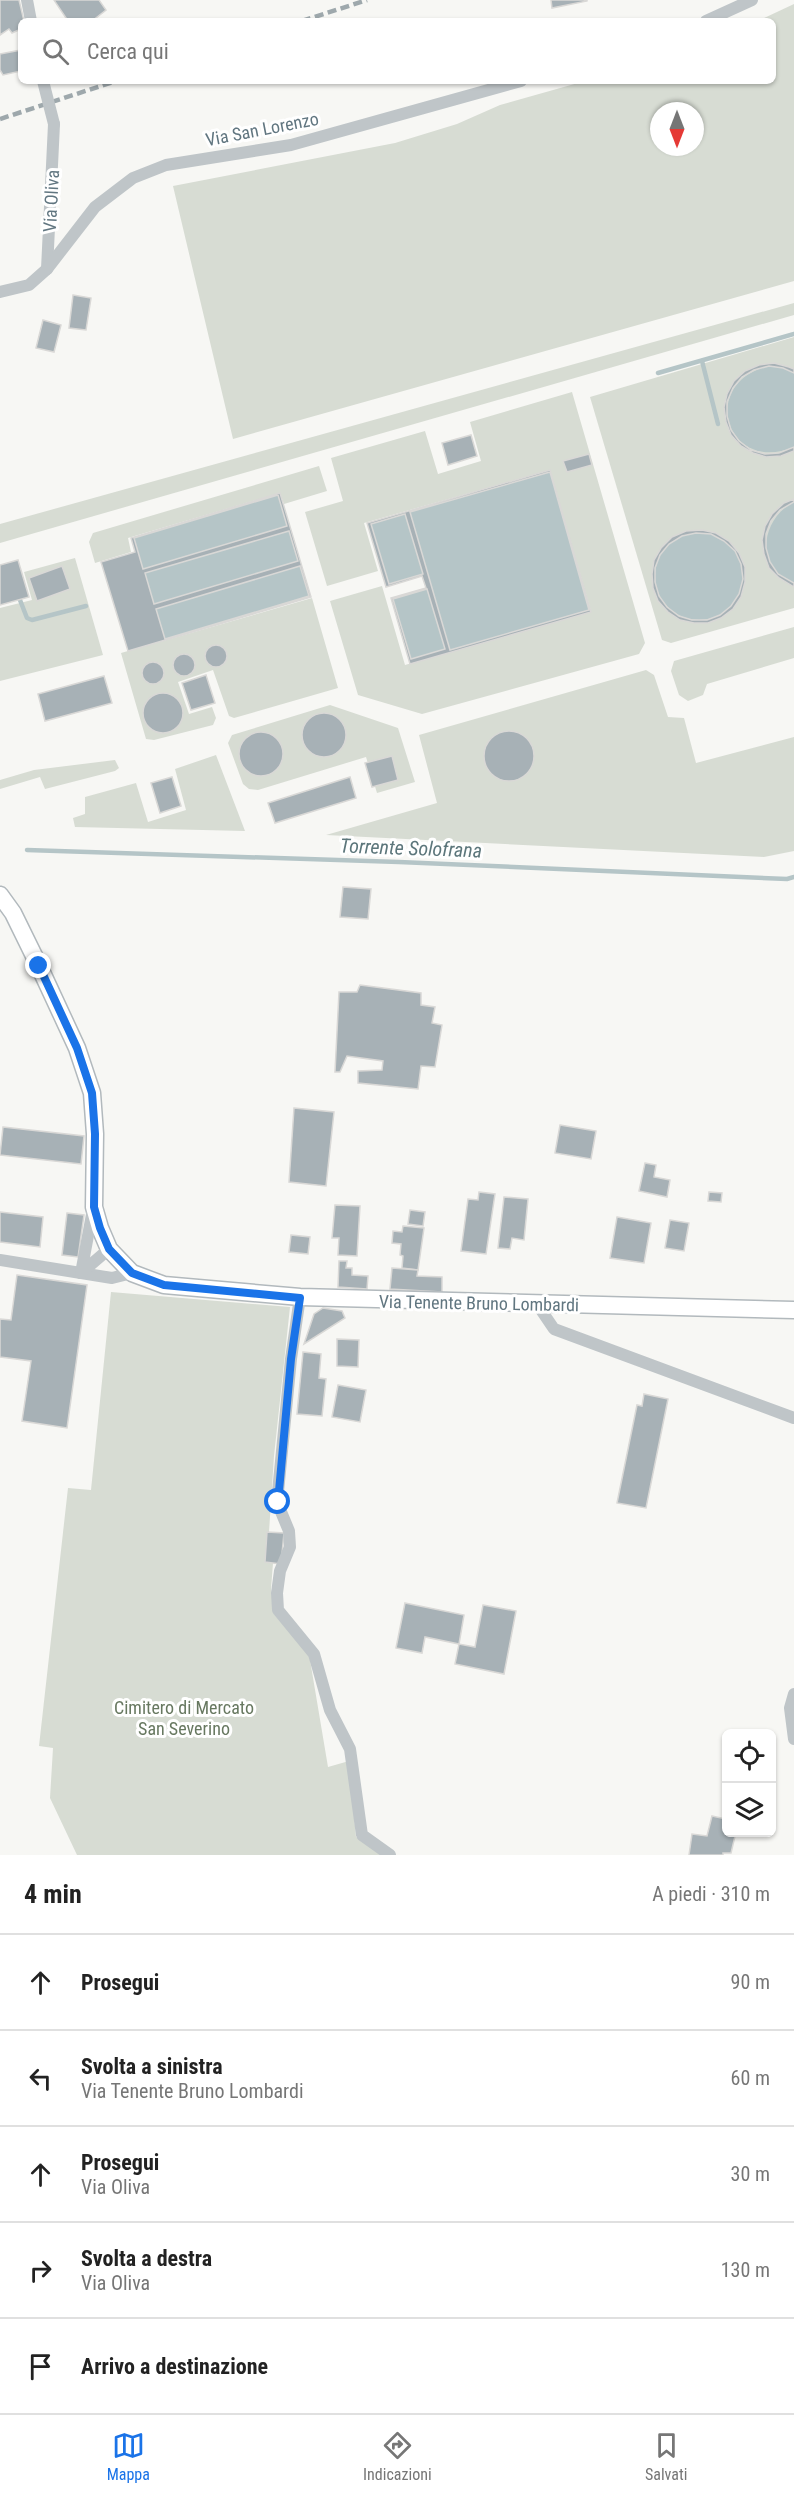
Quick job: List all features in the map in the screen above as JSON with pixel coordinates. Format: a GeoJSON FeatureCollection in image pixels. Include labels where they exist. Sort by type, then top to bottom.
{"type":"FeatureCollection","features":[{"type":"Feature","properties":{"kind":"main road"},"geometry":{"type":"LineString","coordinates":[[0,895],[13,914],[77,1048],[92,1093],[95,1134],[94,1207],[109,1249],[132,1273]]}},
{"type":"Feature","properties":{"kind":"main road","name":"Via Tenente Bruno Lombardi"},"geometry":{"type":"LineString","coordinates":[[132,1273],[164,1285],[300,1298],[794,1310]]}},
{"type":"Feature","properties":{"kind":"street"},"geometry":{"type":"LineString","coordinates":[[27,0],[30,18]]}},
{"type":"Feature","properties":{"kind":"street"},"geometry":{"type":"LineString","coordinates":[[713,18],[752,0]]}},
{"type":"Feature","properties":{"kind":"street","name":"Via Oliva"},"geometry":{"type":"LineString","coordinates":[[44,84],[54,124],[47,269]]}},
{"type":"Feature","properties":{"kind":"street","name":"Via San Lorenzo"},"geometry":{"type":"LineString","coordinates":[[47,269],[95,207],[133,178],[165,165],[291,145],[510,84]]}},
{"type":"Feature","properties":{"kind":"street"},"geometry":{"type":"LineString","coordinates":[[0,292],[29,285],[47,269]]}},
{"type":"Feature","properties":{"kind":"street"},"geometry":{"type":"LineString","coordinates":[[81,1273],[94,1207]]}},
{"type":"Feature","properties":{"kind":"street"},"geometry":{"type":"LineString","coordinates":[[81,1273],[109,1249]]}},
{"type":"Feature","properties":{"kind":"street"},"geometry":{"type":"LineString","coordinates":[[0,1260],[112,1278],[132,1273]]}},
{"type":"Feature","properties":{"kind":"street"},"geometry":{"type":"LineString","coordinates":[[300,1298],[291,1359],[278,1502],[289,1531],[290,1547],[280,1570],[277,1593],[278,1610],[314,1654],[330,1710],[350,1749],[362,1835],[390,1855]]}},
{"type":"Feature","properties":{"kind":"street"},"geometry":{"type":"LineString","coordinates":[[537,1304],[554,1329],[794,1418]]}},
{"type":"Feature","properties":{"kind":"street"},"geometry":{"type":"LineString","coordinates":[[794,1694],[790,1708],[794,1739]]}},
{"type":"Feature","properties":{"kind":"green space"},"geometry":{"type":"Polygon","coordinates":[[[794,4],[794,281],[233,439],[173,186],[395,143],[457,124],[500,105],[574,84],[776,84],[776,18],[764,18],[794,4]]]}},
{"type":"Feature","properties":{"kind":"green space"},"geometry":{"type":"Polygon","coordinates":[[[794,303],[794,315],[0,543],[0,524],[794,303]]]}},
{"type":"Feature","properties":{"kind":"green space"},"geometry":{"type":"Polygon","coordinates":[[[794,337],[794,608],[671,643],[662,640],[590,397],[794,337]]]}},
{"type":"Feature","properties":{"kind":"green space"},"geometry":{"type":"Polygon","coordinates":[[[572,392],[645,643],[639,654],[422,714],[358,695],[330,601],[382,586],[405,665],[591,611],[550,470],[364,523],[378,571],[327,586],[305,512],[343,501],[331,458],[425,431],[438,474],[481,461],[470,422],[572,392]]]}},
{"type":"Feature","properties":{"kind":"green space"},"geometry":{"type":"Polygon","coordinates":[[[319,466],[327,491],[284,504],[280,493],[128,538],[131,552],[95,563],[89,542],[93,533],[319,466]]]}},
{"type":"Feature","properties":{"kind":"green space"},"geometry":{"type":"Polygon","coordinates":[[[75,558],[103,655],[0,681],[0,608],[32,600],[24,572],[75,558]]]}},
{"type":"Feature","properties":{"kind":"green space"},"geometry":{"type":"Polygon","coordinates":[[[312,598],[338,688],[234,718],[229,716],[213,670],[178,682],[189,714],[212,707],[216,718],[213,725],[154,740],[146,739],[121,653],[312,598]]]}},
{"type":"Feature","properties":{"kind":"green space"},"geometry":{"type":"Polygon","coordinates":[[[794,627],[794,658],[707,684],[703,695],[688,701],[679,695],[671,671],[674,661],[794,627]]]}},
{"type":"Feature","properties":{"kind":"green space"},"geometry":{"type":"Polygon","coordinates":[[[646,670],[654,675],[668,717],[684,718],[696,763],[794,737],[794,851],[764,857],[326,835],[437,803],[419,735],[646,670]]]}},
{"type":"Feature","properties":{"kind":"green space"},"geometry":{"type":"Polygon","coordinates":[[[330,705],[398,728],[415,782],[377,793],[366,757],[258,790],[249,789],[243,784],[228,743],[232,735],[330,705]]]}},
{"type":"Feature","properties":{"kind":"green space"},"geometry":{"type":"Polygon","coordinates":[[[216,755],[245,831],[75,827],[73,818],[85,814],[85,797],[136,783],[148,822],[186,810],[175,769],[216,755]]]}},
{"type":"Feature","properties":{"kind":"green space"},"geometry":{"type":"Polygon","coordinates":[[[115,760],[119,768],[115,771],[45,789],[40,777],[0,789],[0,780],[34,770],[115,760]]]}},
{"type":"Feature","properties":{"kind":"green space","name":"Cimitero di Mercato San Severino"},"geometry":{"type":"Polygon","coordinates":[[[111,1292],[290,1307],[274,1456],[269,1532],[284,1533],[281,1564],[273,1563],[271,1589],[274,1614],[309,1654],[328,1767],[349,1761],[356,1837],[383,1855],[77,1855],[50,1798],[53,1748],[39,1746],[68,1488],[91,1490],[111,1292]]]}},
{"type":"Feature","properties":{"kind":"shaded area"},"geometry":{"type":"Polygon","coordinates":[[[769,366],[783,368],[794,373],[794,447],[771,452],[752,449],[738,438],[729,423],[728,406],[733,390],[747,376],[769,366]]]}},
{"type":"Feature","properties":{"kind":"shaded area"},"geometry":{"type":"Polygon","coordinates":[[[550,472],[589,610],[450,650],[410,512],[550,472]]]}},
{"type":"Feature","properties":{"kind":"shaded area"},"geometry":{"type":"Polygon","coordinates":[[[278,495],[287,526],[143,569],[134,538],[278,495]]]}},
{"type":"Feature","properties":{"kind":"shaded area"},"geometry":{"type":"Polygon","coordinates":[[[794,502],[794,583],[781,576],[772,567],[767,556],[766,544],[774,520],[794,502]]]}},
{"type":"Feature","properties":{"kind":"shaded area"},"geometry":{"type":"Polygon","coordinates":[[[405,514],[423,574],[389,584],[371,524],[405,514]]]}},
{"type":"Feature","properties":{"kind":"shaded area"},"geometry":{"type":"Polygon","coordinates":[[[289,531],[298,561],[154,604],[145,573],[289,531]]]}},
{"type":"Feature","properties":{"kind":"shaded area"},"geometry":{"type":"Polygon","coordinates":[[[699,532],[716,536],[730,545],[739,559],[743,576],[739,593],[730,607],[716,616],[699,620],[682,616],[668,607],[659,593],[655,576],[659,559],[668,545],[682,536],[699,532]]]}},
{"type":"Feature","properties":{"kind":"shaded area"},"geometry":{"type":"Polygon","coordinates":[[[300,566],[309,596],[165,639],[156,609],[300,566]]]}},
{"type":"Feature","properties":{"kind":"shaded area"},"geometry":{"type":"Polygon","coordinates":[[[427,589],[445,649],[411,659],[393,599],[427,589]]]}},
{"type":"Feature","properties":{"kind":"building"},"geometry":{"type":"Polygon","coordinates":[[[0,0],[19,0],[23,18],[18,18],[18,30],[12,33],[9,29],[0,35],[0,0]]]}},
{"type":"Feature","properties":{"kind":"building"},"geometry":{"type":"Polygon","coordinates":[[[54,0],[99,0],[106,10],[96,18],[66,18],[54,0]]]}},
{"type":"Feature","properties":{"kind":"building"},"geometry":{"type":"Polygon","coordinates":[[[551,0],[587,0],[587,1],[552,8],[551,0]]]}},
{"type":"Feature","properties":{"kind":"building"},"geometry":{"type":"Polygon","coordinates":[[[18,51],[18,72],[3,75],[0,70],[0,54],[18,51]]]}},
{"type":"Feature","properties":{"kind":"building"},"geometry":{"type":"Polygon","coordinates":[[[73,295],[91,298],[86,330],[69,328],[73,295]]]}},
{"type":"Feature","properties":{"kind":"building"},"geometry":{"type":"Polygon","coordinates":[[[43,320],[61,325],[54,352],[36,348],[43,320]]]}},
{"type":"Feature","properties":{"kind":"building"},"geometry":{"type":"Polygon","coordinates":[[[774,363],[794,369],[794,373],[783,368],[769,366],[754,370],[742,377],[733,388],[727,402],[727,416],[731,430],[739,441],[751,450],[765,454],[779,453],[794,447],[794,451],[781,456],[766,457],[741,446],[731,435],[724,407],[727,394],[734,381],[745,371],[759,365],[774,363]]]}},
{"type":"Feature","properties":{"kind":"building"},"geometry":{"type":"Polygon","coordinates":[[[471,435],[477,456],[448,465],[442,443],[471,435]]]}},
{"type":"Feature","properties":{"kind":"building"},"geometry":{"type":"Polygon","coordinates":[[[589,454],[592,465],[567,472],[563,461],[589,454]]]}},
{"type":"Feature","properties":{"kind":"building"},"geometry":{"type":"Polygon","coordinates":[[[550,470],[591,612],[410,664],[391,598],[426,588],[422,576],[386,587],[367,523],[550,470]],[[550,472],[410,512],[450,650],[589,610],[550,472]],[[405,514],[371,524],[389,584],[423,574],[405,514]],[[427,589],[393,599],[411,659],[445,649],[427,589]]]}},
{"type":"Feature","properties":{"kind":"building"},"geometry":{"type":"Polygon","coordinates":[[[280,493],[311,597],[128,651],[101,562],[135,552],[131,538],[280,493]],[[278,495],[134,538],[143,569],[287,526],[278,495]],[[289,531],[145,573],[154,604],[298,561],[289,531]],[[300,566],[156,609],[165,639],[309,596],[300,566]]]}},
{"type":"Feature","properties":{"kind":"building"},"geometry":{"type":"Polygon","coordinates":[[[794,499],[794,502],[780,510],[771,521],[766,534],[766,548],[770,562],[778,574],[794,583],[794,587],[779,578],[769,568],[762,540],[765,526],[772,514],[784,503],[794,499]]]}},
{"type":"Feature","properties":{"kind":"building"},"geometry":{"type":"Polygon","coordinates":[[[702,530],[716,533],[729,541],[739,553],[745,567],[745,582],[741,597],[733,609],[721,618],[708,623],[680,620],[658,601],[653,588],[654,560],[661,548],[672,537],[686,531],[702,530]],[[696,533],[682,536],[669,544],[660,555],[655,568],[655,582],[659,596],[667,607],[679,616],[692,620],[707,620],[720,615],[731,606],[739,594],[743,579],[741,564],[735,551],[724,541],[711,534],[696,533]]]}},
{"type":"Feature","properties":{"kind":"building"},"geometry":{"type":"Polygon","coordinates":[[[18,560],[29,597],[0,605],[0,565],[18,560]]]}},
{"type":"Feature","properties":{"kind":"building"},"geometry":{"type":"Polygon","coordinates":[[[62,566],[70,589],[37,601],[29,578],[62,566]]]}},
{"type":"Feature","properties":{"kind":"building"},"geometry":{"type":"Polygon","coordinates":[[[216,645],[224,648],[227,656],[224,664],[216,667],[208,664],[205,656],[208,648],[216,645]]]}},
{"type":"Feature","properties":{"kind":"building"},"geometry":{"type":"Polygon","coordinates":[[[184,654],[192,657],[195,665],[192,673],[184,676],[176,673],[173,665],[176,657],[184,654]]]}},
{"type":"Feature","properties":{"kind":"building"},"geometry":{"type":"Polygon","coordinates":[[[153,662],[161,665],[164,673],[161,681],[153,684],[145,681],[142,673],[145,665],[153,662]]]}},
{"type":"Feature","properties":{"kind":"building"},"geometry":{"type":"Polygon","coordinates":[[[206,675],[215,703],[191,710],[182,683],[206,675]]]}},
{"type":"Feature","properties":{"kind":"building"},"geometry":{"type":"Polygon","coordinates":[[[104,676],[112,703],[45,721],[38,694],[104,676]]]}},
{"type":"Feature","properties":{"kind":"building"},"geometry":{"type":"Polygon","coordinates":[[[163,693],[171,694],[177,699],[182,705],[182,721],[177,727],[171,732],[163,733],[155,732],[149,727],[144,721],[143,713],[144,705],[149,699],[155,694],[163,693]]]}},
{"type":"Feature","properties":{"kind":"building"},"geometry":{"type":"Polygon","coordinates":[[[324,713],[340,719],[346,735],[340,751],[324,757],[308,751],[302,735],[308,719],[324,713]]]}},
{"type":"Feature","properties":{"kind":"building"},"geometry":{"type":"Polygon","coordinates":[[[514,731],[527,738],[533,746],[533,766],[527,774],[519,780],[504,781],[491,774],[485,766],[484,751],[491,738],[499,732],[514,731]]]}},
{"type":"Feature","properties":{"kind":"building"},"geometry":{"type":"Polygon","coordinates":[[[261,732],[277,738],[283,754],[277,770],[261,776],[245,770],[239,754],[245,738],[261,732]]]}},
{"type":"Feature","properties":{"kind":"building"},"geometry":{"type":"Polygon","coordinates":[[[392,756],[398,780],[372,787],[365,763],[392,756]]]}},
{"type":"Feature","properties":{"kind":"building"},"geometry":{"type":"Polygon","coordinates":[[[172,777],[181,806],[160,813],[151,783],[172,777]]]}},
{"type":"Feature","properties":{"kind":"building"},"geometry":{"type":"Polygon","coordinates":[[[350,777],[356,798],[275,823],[268,803],[350,777]]]}},
{"type":"Feature","properties":{"kind":"building"},"geometry":{"type":"Polygon","coordinates":[[[343,887],[371,889],[368,919],[340,917],[343,887]]]}},
{"type":"Feature","properties":{"kind":"building"},"geometry":{"type":"Polygon","coordinates":[[[360,985],[421,993],[421,1005],[435,1007],[432,1023],[442,1025],[435,1067],[421,1066],[418,1089],[358,1083],[358,1071],[382,1070],[383,1061],[347,1056],[340,1072],[335,1072],[339,992],[357,992],[360,985]]]}},
{"type":"Feature","properties":{"kind":"building"},"geometry":{"type":"Polygon","coordinates":[[[294,1108],[334,1112],[326,1186],[289,1182],[294,1108]]]}},
{"type":"Feature","properties":{"kind":"building"},"geometry":{"type":"Polygon","coordinates":[[[560,1125],[596,1131],[591,1159],[555,1153],[560,1125]]]}},
{"type":"Feature","properties":{"kind":"building"},"geometry":{"type":"Polygon","coordinates":[[[3,1127],[84,1136],[81,1164],[0,1155],[3,1127]]]}},
{"type":"Feature","properties":{"kind":"building"},"geometry":{"type":"Polygon","coordinates":[[[645,1163],[656,1165],[654,1177],[670,1180],[667,1197],[639,1191],[645,1163]]]}},
{"type":"Feature","properties":{"kind":"building"},"geometry":{"type":"Polygon","coordinates":[[[479,1192],[495,1194],[486,1254],[461,1251],[468,1199],[478,1200],[479,1192]]]}},
{"type":"Feature","properties":{"kind":"building"},"geometry":{"type":"Polygon","coordinates":[[[709,1192],[722,1193],[721,1202],[708,1201],[709,1192]]]}},
{"type":"Feature","properties":{"kind":"building"},"geometry":{"type":"Polygon","coordinates":[[[504,1197],[528,1199],[524,1240],[512,1238],[510,1249],[498,1248],[504,1197]]]}},
{"type":"Feature","properties":{"kind":"building"},"geometry":{"type":"Polygon","coordinates":[[[335,1205],[360,1206],[357,1256],[338,1255],[339,1238],[332,1238],[335,1205]]]}},
{"type":"Feature","properties":{"kind":"building"},"geometry":{"type":"Polygon","coordinates":[[[410,1210],[425,1212],[423,1226],[408,1224],[410,1210]]]}},
{"type":"Feature","properties":{"kind":"building"},"geometry":{"type":"Polygon","coordinates":[[[0,1212],[43,1217],[40,1247],[0,1242],[0,1212]]]}},
{"type":"Feature","properties":{"kind":"building"},"geometry":{"type":"Polygon","coordinates":[[[67,1213],[84,1215],[78,1257],[62,1255],[67,1213]]]}},
{"type":"Feature","properties":{"kind":"building"},"geometry":{"type":"Polygon","coordinates":[[[617,1217],[651,1223],[644,1263],[610,1258],[617,1217]]]}},
{"type":"Feature","properties":{"kind":"building"},"geometry":{"type":"Polygon","coordinates":[[[670,1220],[689,1223],[684,1251],[665,1248],[670,1220]]]}},
{"type":"Feature","properties":{"kind":"building"},"geometry":{"type":"Polygon","coordinates":[[[403,1226],[424,1228],[418,1270],[402,1268],[401,1244],[392,1243],[393,1231],[402,1232],[403,1226]]]}},
{"type":"Feature","properties":{"kind":"building"},"geometry":{"type":"Polygon","coordinates":[[[291,1235],[310,1237],[308,1254],[289,1252],[291,1235]]]}},
{"type":"Feature","properties":{"kind":"building"},"geometry":{"type":"Polygon","coordinates":[[[339,1261],[347,1261],[346,1268],[352,1268],[352,1275],[368,1276],[367,1289],[338,1287],[339,1261]]]}},
{"type":"Feature","properties":{"kind":"building"},"geometry":{"type":"Polygon","coordinates":[[[392,1268],[418,1270],[417,1276],[442,1277],[442,1292],[390,1289],[392,1268]]]}},
{"type":"Feature","properties":{"kind":"building"},"geometry":{"type":"Polygon","coordinates":[[[17,1275],[87,1285],[67,1428],[22,1421],[31,1361],[0,1357],[0,1319],[11,1320],[17,1275]]]}},
{"type":"Feature","properties":{"kind":"building"},"geometry":{"type":"Polygon","coordinates":[[[323,1308],[342,1311],[345,1318],[304,1344],[314,1314],[323,1308]]]}},
{"type":"Feature","properties":{"kind":"building"},"geometry":{"type":"Polygon","coordinates":[[[337,1339],[359,1340],[358,1367],[337,1366],[337,1339]]]}},
{"type":"Feature","properties":{"kind":"building"},"geometry":{"type":"Polygon","coordinates":[[[303,1352],[321,1354],[319,1378],[326,1379],[322,1416],[297,1414],[303,1352]]]}},
{"type":"Feature","properties":{"kind":"building"},"geometry":{"type":"Polygon","coordinates":[[[338,1385],[366,1390],[360,1422],[332,1417],[338,1385]]]}},
{"type":"Feature","properties":{"kind":"building"},"geometry":{"type":"Polygon","coordinates":[[[644,1394],[668,1399],[646,1508],[617,1503],[637,1405],[642,1406],[644,1394]]]}},
{"type":"Feature","properties":{"kind":"building"},"geometry":{"type":"Polygon","coordinates":[[[267,1532],[284,1533],[281,1564],[265,1562],[267,1532]]]}},
{"type":"Feature","properties":{"kind":"building"},"geometry":{"type":"Polygon","coordinates":[[[405,1603],[464,1615],[459,1644],[425,1637],[422,1653],[396,1648],[405,1603]]]}},
{"type":"Feature","properties":{"kind":"building"},"geometry":{"type":"Polygon","coordinates":[[[483,1605],[516,1611],[504,1674],[455,1664],[459,1644],[475,1647],[483,1605]]]}},
{"type":"Feature","properties":{"kind":"building"},"geometry":{"type":"Polygon","coordinates":[[[712,1816],[722,1818],[722,1837],[735,1837],[731,1853],[689,1855],[692,1834],[707,1836],[712,1816]]]}},
{"type":"Feature","properties":{"kind":"waterway"},"geometry":{"type":"LineString","coordinates":[[658,373],[794,334]]}},
{"type":"Feature","properties":{"kind":"waterway"},"geometry":{"type":"LineString","coordinates":[[702,361],[718,424]]}},
{"type":"Feature","properties":{"kind":"waterway"},"geometry":{"type":"LineString","coordinates":[[20,600],[27,618],[32,620],[86,606]]}},
{"type":"Feature","properties":{"kind":"waterway","name":"Torrente Solofrana"},"geometry":{"type":"LineString","coordinates":[[27,850],[399,862],[787,879],[794,877]]}},
{"type":"Feature","properties":{"kind":"railway"},"geometry":{"type":"LineString","coordinates":[[311,18],[367,0]]}},
{"type":"Feature","properties":{"kind":"railway"},"geometry":{"type":"LineString","coordinates":[[0,119],[107,84]]}},
{"type":"Feature","properties":{"kind":"route"},"geometry":{"type":"LineString","coordinates":[[39,966],[77,1048],[92,1093],[95,1134],[94,1207],[109,1249],[132,1273],[164,1285],[300,1298],[291,1359],[278,1502]]}}]}
